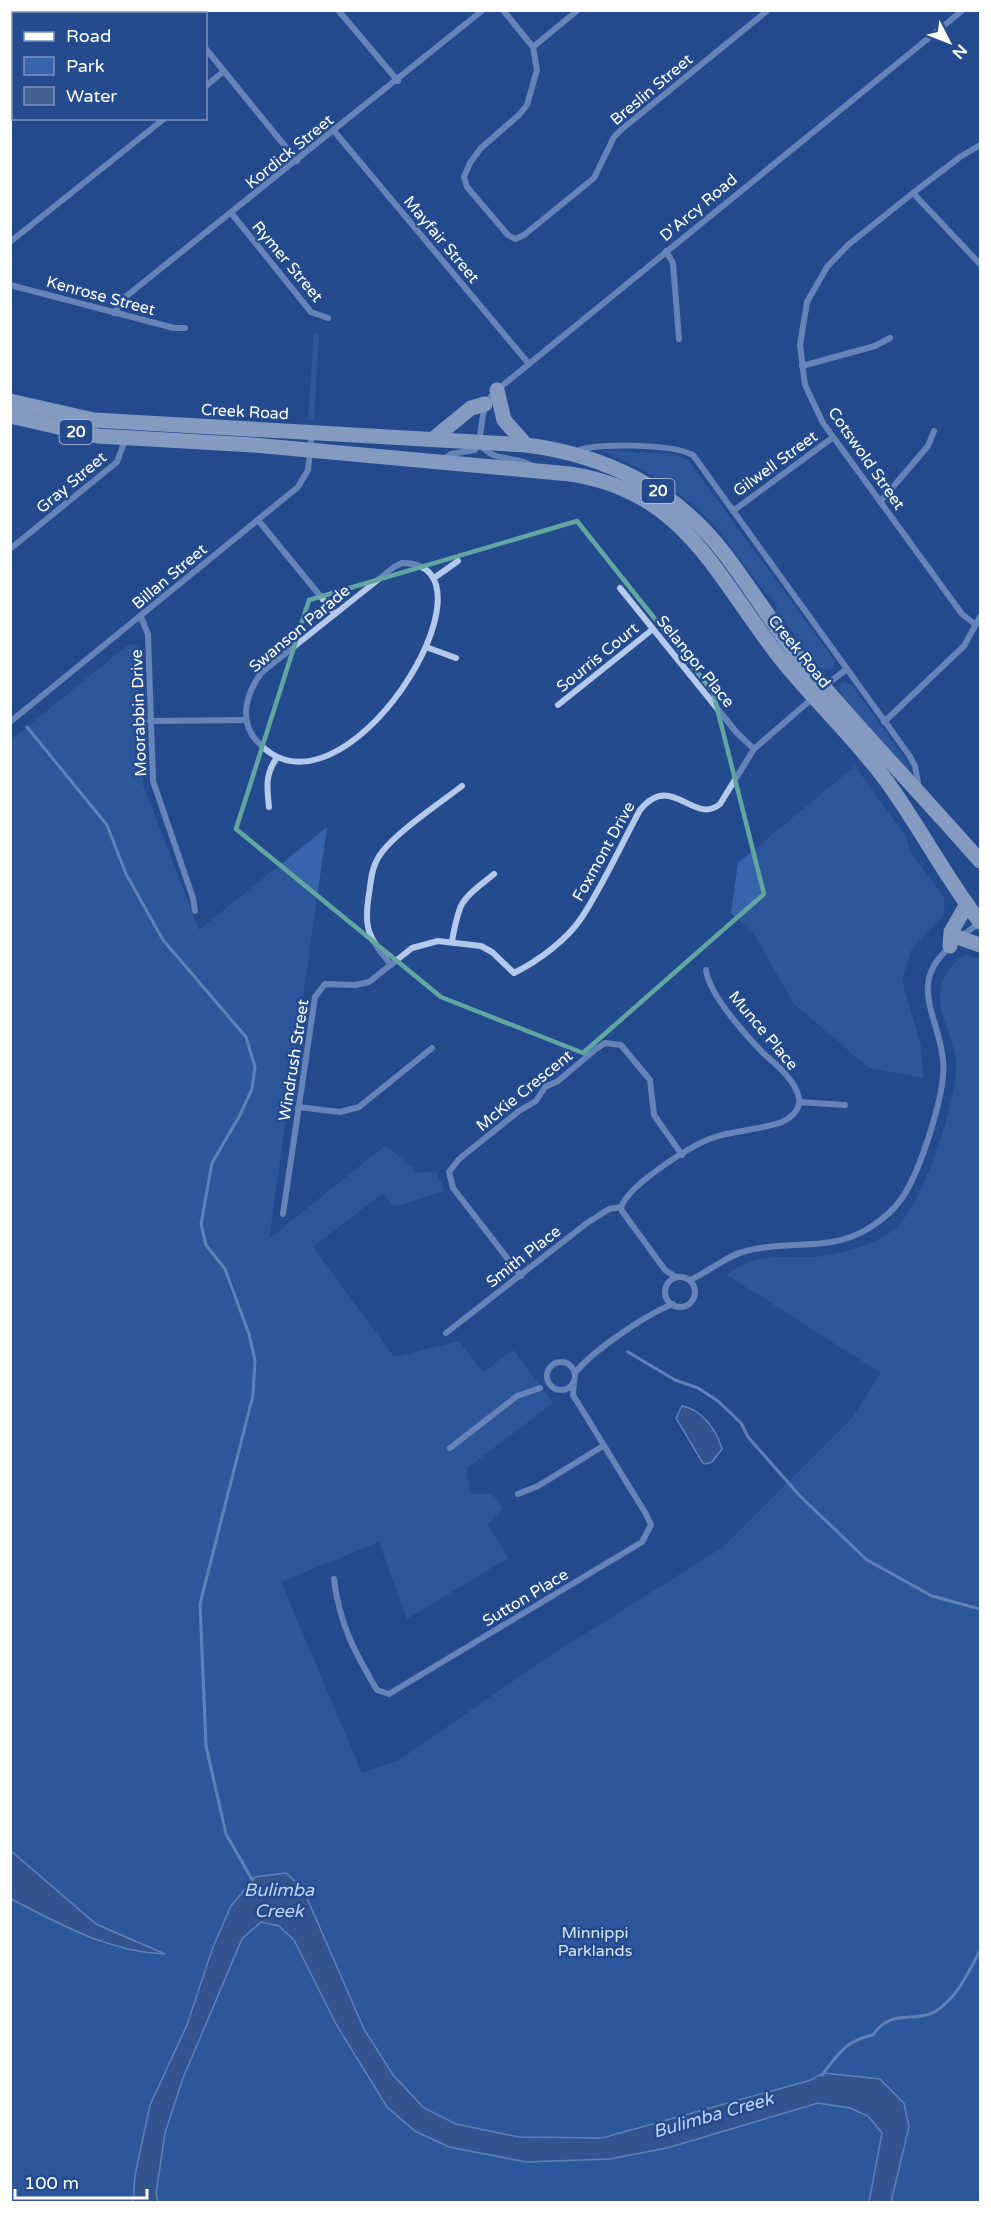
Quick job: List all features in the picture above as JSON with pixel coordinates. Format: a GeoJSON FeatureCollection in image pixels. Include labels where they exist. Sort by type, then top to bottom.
{"type":"FeatureCollection","features":[{"type":"Feature","properties":{"kind":"main road"},"geometry":{"type":"LineString","coordinates":[[497,390],[504,420],[526,445]]}},
{"type":"Feature","properties":{"kind":"main road","name":"Creek Road"},"geometry":{"type":"LineString","coordinates":[[10,401],[127,430],[541,471],[609,483],[641,497],[674,520],[700,546],[758,629],[919,792],[981,861]]}},
{"type":"Feature","properties":{"kind":"main road"},"geometry":{"type":"LineString","coordinates":[[432,439],[471,408],[485,404]]}},
{"type":"Feature","properties":{"kind":"main road","name":"Creek Road"},"geometry":{"type":"LineString","coordinates":[[10,416],[68,431],[312,433],[526,445],[570,453],[633,476],[661,493],[685,512],[719,547],[819,691],[885,779],[980,922]]}},
{"type":"Feature","properties":{"kind":"main road"},"geometry":{"type":"LineString","coordinates":[[967,904],[951,932],[955,942],[981,945]]}},
{"type":"Feature","properties":{"kind":"street"},"geometry":{"type":"LineString","coordinates":[[338,10],[398,81]]}},
{"type":"Feature","properties":{"kind":"street","name":"Kordick Street"},"geometry":{"type":"LineString","coordinates":[[114,313],[124,298],[398,81],[483,10]]}},
{"type":"Feature","properties":{"kind":"street"},"geometry":{"type":"LineString","coordinates":[[503,10],[533,47],[578,10]]}},
{"type":"Feature","properties":{"kind":"street","name":"Breslin Street"},"geometry":{"type":"LineString","coordinates":[[533,47],[537,70],[527,105],[481,148],[470,163],[464,177],[468,187],[508,235],[515,239],[524,235],[594,178],[615,137],[622,129],[768,10]]}},
{"type":"Feature","properties":{"kind":"street","name":"D'Arcy Road"},"geometry":{"type":"LineString","coordinates":[[485,404],[497,390],[963,10]]}},
{"type":"Feature","properties":{"kind":"street"},"geometry":{"type":"LineString","coordinates":[[207,50],[297,161]]}},
{"type":"Feature","properties":{"kind":"street"},"geometry":{"type":"LineString","coordinates":[[207,85],[224,71]]}},
{"type":"Feature","properties":{"kind":"street"},"geometry":{"type":"LineString","coordinates":[[10,242],[162,120]]}},
{"type":"Feature","properties":{"kind":"street","name":"Mayfair Street"},"geometry":{"type":"LineString","coordinates":[[334,131],[529,364]]}},
{"type":"Feature","properties":{"kind":"street","name":"Cotswold Street"},"geometry":{"type":"LineString","coordinates":[[976,625],[962,614],[832,438],[805,385],[802,366],[803,322],[815,286],[827,267],[848,245],[913,193],[960,157],[981,145]]}},
{"type":"Feature","properties":{"kind":"street"},"geometry":{"type":"LineString","coordinates":[[913,193],[981,264]]}},
{"type":"Feature","properties":{"kind":"street","name":"Rymer Street"},"geometry":{"type":"LineString","coordinates":[[232,214],[310,312],[328,318]]}},
{"type":"Feature","properties":{"kind":"street"},"geometry":{"type":"LineString","coordinates":[[666,251],[673,263],[679,339]]}},
{"type":"Feature","properties":{"kind":"street","name":"Kenrose Street"},"geometry":{"type":"LineString","coordinates":[[10,285],[174,328],[185,328]]}},
{"type":"Feature","properties":{"kind":"street"},"geometry":{"type":"LineString","coordinates":[[802,366],[875,346],[890,338]]}},
{"type":"Feature","properties":{"kind":"street"},"geometry":{"type":"LineString","coordinates":[[479,442],[481,417],[485,404]]}},
{"type":"Feature","properties":{"kind":"street","name":"Gray Street"},"geometry":{"type":"LineString","coordinates":[[10,549],[115,465],[121,456],[127,430]]}},
{"type":"Feature","properties":{"kind":"street"},"geometry":{"type":"LineString","coordinates":[[880,502],[928,446],[934,431]]}},
{"type":"Feature","properties":{"kind":"street","name":"Billan Street"},"geometry":{"type":"LineString","coordinates":[[10,722],[302,483],[308,470],[312,433]]}},
{"type":"Feature","properties":{"kind":"street","name":"Gilwell Street"},"geometry":{"type":"LineString","coordinates":[[733,511],[832,438]]}},
{"type":"Feature","properties":{"kind":"street","name":"Creek Road"},"geometry":{"type":"LineString","coordinates":[[439,462],[451,454],[472,451],[479,442],[491,455],[527,461],[541,471]]}},
{"type":"Feature","properties":{"kind":"street","name":"Creek Road"},"geometry":{"type":"LineString","coordinates":[[570,453],[593,446],[671,449],[688,453],[696,459],[915,766],[919,792]]}},
{"type":"Feature","properties":{"kind":"street"},"geometry":{"type":"LineString","coordinates":[[258,520],[335,614]]}},
{"type":"Feature","properties":{"kind":"street"},"geometry":{"type":"LineString","coordinates":[[150,721],[246,720],[253,736],[276,759],[309,763],[345,746],[392,702],[416,668],[438,615],[440,601],[434,578],[458,561]]}},
{"type":"Feature","properties":{"kind":"street","name":"Swanson Parade"},"geometry":{"type":"LineString","coordinates":[[246,720],[247,700],[261,673],[394,567],[402,563],[415,563],[434,578]]}},
{"type":"Feature","properties":{"kind":"street","name":"Selangor Place"},"geometry":{"type":"LineString","coordinates":[[620,588],[754,749]]}},
{"type":"Feature","properties":{"kind":"street","name":"Moorabbin Drive"},"geometry":{"type":"LineString","coordinates":[[141,617],[148,634],[153,781],[193,898],[195,911]]}},
{"type":"Feature","properties":{"kind":"street"},"geometry":{"type":"LineString","coordinates":[[885,722],[964,646],[981,617]]}},
{"type":"Feature","properties":{"kind":"street","name":"Sourris Court"},"geometry":{"type":"LineString","coordinates":[[558,705],[653,629]]}},
{"type":"Feature","properties":{"kind":"street"},"geometry":{"type":"LineString","coordinates":[[426,647],[456,658]]}},
{"type":"Feature","properties":{"kind":"street","name":"Foxmont Drive"},"geometry":{"type":"LineString","coordinates":[[391,964],[424,943],[452,941],[481,946],[492,952],[514,973],[528,966],[566,935],[581,918],[640,810],[648,800],[670,795],[703,811],[712,811],[720,804],[754,749],[847,669]]}},
{"type":"Feature","properties":{"kind":"street"},"geometry":{"type":"LineString","coordinates":[[269,807],[266,782],[268,771],[276,759]]}},
{"type":"Feature","properties":{"kind":"street"},"geometry":{"type":"LineString","coordinates":[[391,964],[370,938],[366,926],[365,916],[375,864],[388,845],[462,786]]}},
{"type":"Feature","properties":{"kind":"street"},"geometry":{"type":"LineString","coordinates":[[452,941],[458,908],[463,900],[494,874]]}},
{"type":"Feature","properties":{"kind":"street"},"geometry":{"type":"LineString","coordinates":[[845,1105],[799,1102],[793,1115],[783,1122],[715,1137],[682,1155],[627,1195],[621,1207],[665,1270],[676,1277],[690,1280],[745,1251],[792,1245],[817,1246],[851,1238],[887,1215],[902,1198],[913,1176],[941,1097],[944,1060],[928,1000],[927,984],[933,965],[955,942],[980,922]]}},
{"type":"Feature","properties":{"kind":"street","name":"Windrush Street"},"geometry":{"type":"LineString","coordinates":[[284,1214],[315,997],[325,984],[355,985],[369,982],[391,964]]}},
{"type":"Feature","properties":{"kind":"street","name":"Munce Place"},"geometry":{"type":"LineString","coordinates":[[706,970],[707,982],[744,1033],[781,1069],[796,1092],[799,1102]]}},
{"type":"Feature","properties":{"kind":"street","name":"McKie Crescent"},"geometry":{"type":"LineString","coordinates":[[520,1276],[453,1188],[449,1172],[459,1159],[519,1111],[536,1101],[546,1087],[558,1081],[596,1049],[605,1043],[621,1045],[646,1074],[652,1086],[654,1115],[682,1155]]}},
{"type":"Feature","properties":{"kind":"street"},"geometry":{"type":"LineString","coordinates":[[298,1107],[340,1112],[359,1107],[432,1048]]}},
{"type":"Feature","properties":{"kind":"street","name":"Smith Place"},"geometry":{"type":"LineString","coordinates":[[446,1333],[587,1223],[609,1209],[621,1207]]}},
{"type":"Feature","properties":{"kind":"street"},"geometry":{"type":"LineString","coordinates":[[658,1309],[666,1297],[665,1270]]}},
{"type":"Feature","properties":{"kind":"street"},"geometry":{"type":"LineString","coordinates":[[585,1360],[557,1362],[547,1371],[550,1385],[573,1395],[575,1373],[585,1360],[658,1309],[673,1304],[687,1305],[694,1298],[695,1288],[704,1274]]}},
{"type":"Feature","properties":{"kind":"street"},"geometry":{"type":"LineString","coordinates":[[666,1288],[676,1277]]}},
{"type":"Feature","properties":{"kind":"street"},"geometry":{"type":"LineString","coordinates":[[690,1280],[695,1288]]}},
{"type":"Feature","properties":{"kind":"street"},"geometry":{"type":"LineString","coordinates":[[666,1297],[673,1304]]}},
{"type":"Feature","properties":{"kind":"street"},"geometry":{"type":"LineString","coordinates":[[567,1362],[575,1373]]}},
{"type":"Feature","properties":{"kind":"street"},"geometry":{"type":"LineString","coordinates":[[563,1390],[574,1382]]}},
{"type":"Feature","properties":{"kind":"street"},"geometry":{"type":"LineString","coordinates":[[450,1448],[517,1396],[540,1388]]}},
{"type":"Feature","properties":{"kind":"street","name":"Sutton Place"},"geometry":{"type":"LineString","coordinates":[[334,1580],[337,1608],[353,1650],[376,1690],[389,1694],[642,1542],[651,1525],[646,1514],[573,1395]]}},
{"type":"Feature","properties":{"kind":"street"},"geometry":{"type":"LineString","coordinates":[[518,1494],[538,1486],[603,1446]]}},
{"type":"Feature","properties":{"kind":"highlighted area"},"geometry":{"type":"Polygon","coordinates":[[[577,521],[713,692],[764,894],[583,1053],[441,997],[236,829],[309,600],[577,521]]]}},
{"type":"Feature","properties":{"kind":"green space"},"geometry":{"type":"Polygon","coordinates":[[[314,332],[319,335],[314,420],[308,420],[314,332]]]}},
{"type":"Feature","properties":{"kind":"green space"},"geometry":{"type":"Polygon","coordinates":[[[600,450],[674,454],[688,460],[835,661],[833,668],[823,670],[818,665],[776,611],[777,604],[762,589],[716,527],[695,506],[645,471],[600,450]]]}},
{"type":"Feature","properties":{"kind":"green space","name":"Minnippi Parklands"},"geometry":{"type":"Polygon","coordinates":[[[129,644],[138,646],[140,760],[143,785],[199,930],[327,827],[269,1239],[386,1145],[418,1173],[436,1171],[444,1191],[394,1207],[383,1193],[313,1247],[394,1357],[459,1341],[483,1372],[513,1350],[553,1403],[466,1469],[471,1494],[492,1494],[503,1508],[488,1525],[508,1558],[407,1619],[379,1542],[281,1582],[362,1773],[399,1760],[545,1659],[723,1547],[852,1418],[881,1373],[727,1275],[746,1263],[761,1259],[831,1255],[854,1249],[887,1235],[906,1216],[927,1175],[952,1099],[956,1060],[940,1001],[942,982],[951,966],[966,955],[980,959],[980,2202],[11,2202],[11,740],[129,644]]]}},
{"type":"Feature","properties":{"kind":"green space"},"geometry":{"type":"Polygon","coordinates":[[[842,682],[852,685],[907,762],[912,774],[843,697],[839,689],[842,682]]]}},
{"type":"Feature","properties":{"kind":"green space"},"geometry":{"type":"Polygon","coordinates":[[[855,766],[906,837],[910,852],[943,895],[945,904],[943,916],[911,950],[902,981],[921,1046],[923,1078],[869,1068],[794,1004],[754,934],[731,913],[738,863],[855,766]]]}},
{"type":"Feature","properties":{"kind":"water"},"geometry":{"type":"Polygon","coordinates":[[[682,1406],[702,1416],[716,1435],[722,1449],[712,1462],[705,1464],[702,1462],[676,1418],[682,1406]]]}},
{"type":"Feature","properties":{"kind":"water"},"geometry":{"type":"Polygon","coordinates":[[[10,1850],[96,1924],[165,1954],[144,1952],[104,1942],[66,1927],[11,1899],[10,1850]]]}},
{"type":"Feature","properties":{"kind":"water","name":"Bulimba Creek"},"geometry":{"type":"Polygon","coordinates":[[[286,1873],[303,1889],[364,2029],[393,2075],[424,2108],[456,2124],[519,2137],[602,2138],[811,2080],[823,2073],[880,2079],[904,2103],[909,2127],[891,2202],[869,2202],[882,2133],[868,2116],[850,2108],[818,2103],[667,2148],[610,2159],[526,2162],[449,2147],[415,2131],[387,2107],[336,2024],[294,1940],[279,1926],[261,1922],[242,1939],[183,2078],[165,2133],[156,2194],[158,2202],[133,2202],[135,2175],[150,2105],[187,2025],[213,1947],[231,1906],[255,1877],[286,1873]]]}},
{"type":"Feature","properties":{"kind":"waterway"},"geometry":{"type":"LineString","coordinates":[[27,727],[107,825],[126,874],[163,940],[246,1037],[255,1067],[252,1089],[240,1115],[212,1163],[201,1224],[206,1245],[225,1269],[249,1334],[255,1360],[253,1395],[200,1604],[206,1746],[226,1834],[254,1883]]}},
{"type":"Feature","properties":{"kind":"waterway"},"geometry":{"type":"LineString","coordinates":[[628,1352],[675,1380],[698,1388],[718,1401],[741,1423],[748,1437],[800,1496],[867,1560],[932,1596],[980,1609]]}},
{"type":"Feature","properties":{"kind":"waterway"},"geometry":{"type":"LineString","coordinates":[[822,2075],[849,2044],[873,2035],[880,2026],[888,2021],[928,2015],[943,2006],[962,1984],[980,1951]]}}]}
